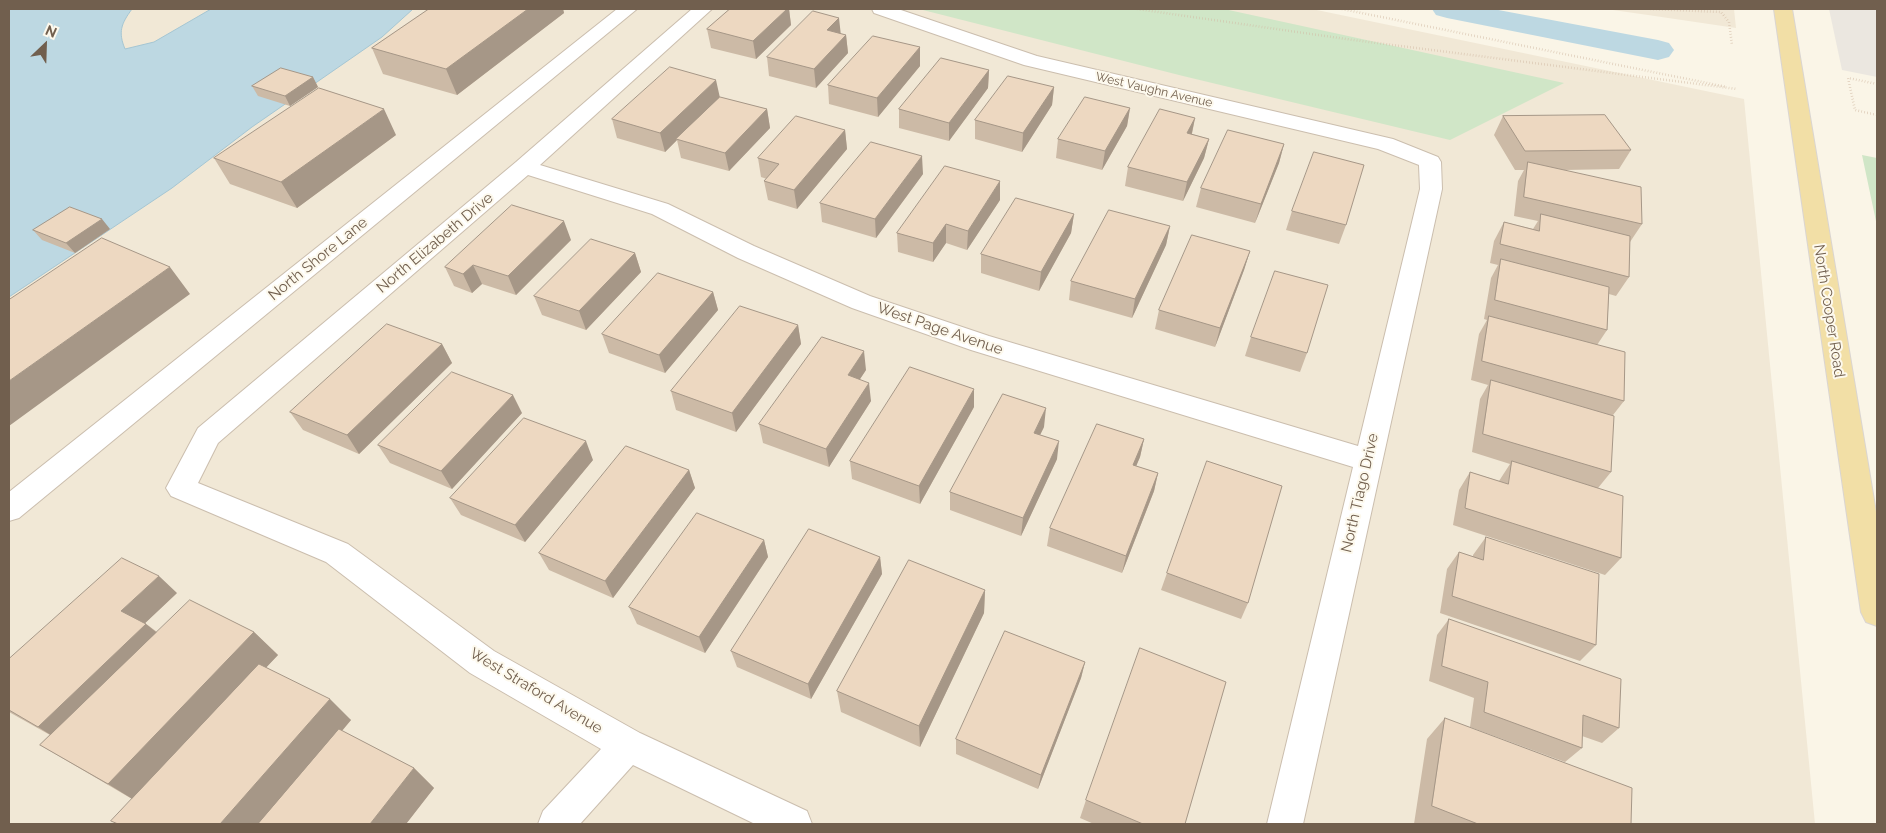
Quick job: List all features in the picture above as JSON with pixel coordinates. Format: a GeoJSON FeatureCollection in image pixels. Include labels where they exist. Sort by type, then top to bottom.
{"type":"FeatureCollection","features":[{"type":"Feature","properties":{"kind":"main road","name":"North Cooper Road"},"geometry":{"type":"LineString","coordinates":[[1783,9],[1877,612]]}},
{"type":"Feature","properties":{"kind":"street","name":"North Shore Lane"},"geometry":{"type":"LineString","coordinates":[[9,509],[628,9]]}},
{"type":"Feature","properties":{"kind":"street","name":"North Elizabeth Drive"},"geometry":{"type":"LineString","coordinates":[[181,488],[208,436],[524,167],[703,9]]}},
{"type":"Feature","properties":{"kind":"street","name":"West Vaughn Avenue"},"geometry":{"type":"LineString","coordinates":[[881,9],[1031,61],[1385,144],[1430,162]]}},
{"type":"Feature","properties":{"kind":"street","name":"North Tiago Drive"},"geometry":{"type":"LineString","coordinates":[[1285,824],[1431,189],[1430,162]]}},
{"type":"Feature","properties":{"kind":"street","name":"West Page Avenue"},"geometry":{"type":"LineString","coordinates":[[524,167],[660,209],[746,252],[861,302],[952,334],[1368,460]]}},
{"type":"Feature","properties":{"kind":"street","name":"West Straford Avenue"},"geometry":{"type":"LineString","coordinates":[[181,488],[336,553],[482,662],[628,745],[794,824]]}},
{"type":"Feature","properties":{"kind":"street"},"geometry":{"type":"LineString","coordinates":[[556,824],[628,745]]}},
{"type":"Feature","properties":{"kind":"path"},"geometry":{"type":"LineString","coordinates":[[1137,9],[1346,39],[1737,90],[1342,9]]}},
{"type":"Feature","properties":{"kind":"path"},"geometry":{"type":"LineString","coordinates":[[1650,9],[1721,12],[1729,22],[1732,44]]}},
{"type":"Feature","properties":{"kind":"path"},"geometry":{"type":"LineString","coordinates":[[1877,84],[1848,78],[1855,110],[1877,115]]}},
{"type":"Feature","properties":{"kind":"shaded area"},"geometry":{"type":"Polygon","coordinates":[[[9,9],[1312,9],[1744,99],[1815,824],[9,824],[9,9]]]}},
{"type":"Feature","properties":{"kind":"shaded area"},"geometry":{"type":"Polygon","coordinates":[[[1606,9],[1734,9],[1736,28],[1648,15],[1606,9]]]}},
{"type":"Feature","properties":{"kind":"shaded area"},"geometry":{"type":"Polygon","coordinates":[[[1829,9],[1877,9],[1877,77],[1842,70],[1829,9]]]}},
{"type":"Feature","properties":{"kind":"green space"},"geometry":{"type":"Polygon","coordinates":[[[919,9],[1224,9],[1564,83],[1450,140],[1183,76],[919,9]]]}},
{"type":"Feature","properties":{"kind":"green space"},"geometry":{"type":"Polygon","coordinates":[[[1862,155],[1877,158],[1877,226],[1862,155]]]}},
{"type":"Feature","properties":{"kind":"water"},"geometry":{"type":"Polygon","coordinates":[[[11,9],[132,9],[125,19],[121,33],[125,49],[154,42],[211,9],[413,9],[382,37],[252,127],[172,188],[9,297],[9,11],[11,9]]]}},
{"type":"Feature","properties":{"kind":"building"},"geometry":{"type":"Polygon","coordinates":[[[429,9],[528,9],[446,69],[372,48],[429,9]]]}},
{"type":"Feature","properties":{"kind":"building"},"geometry":{"type":"Polygon","coordinates":[[[730,9],[787,9],[753,41],[707,29],[730,9]]]}},
{"type":"Feature","properties":{"kind":"building"},"geometry":{"type":"Polygon","coordinates":[[[813,11],[839,18],[827,30],[846,35],[814,69],[767,57],[813,11]]]}},
{"type":"Feature","properties":{"kind":"building"},"geometry":{"type":"Polygon","coordinates":[[[873,36],[920,47],[877,98],[828,85],[873,36]]]}},
{"type":"Feature","properties":{"kind":"building"},"geometry":{"type":"Polygon","coordinates":[[[941,58],[989,70],[949,123],[899,109],[941,58]]]}},
{"type":"Feature","properties":{"kind":"building"},"geometry":{"type":"Polygon","coordinates":[[[670,67],[716,80],[660,133],[612,119],[670,67]]]}},
{"type":"Feature","properties":{"kind":"building"},"geometry":{"type":"Polygon","coordinates":[[[281,68],[313,77],[285,96],[252,86],[281,68]]]}},
{"type":"Feature","properties":{"kind":"building"},"geometry":{"type":"Polygon","coordinates":[[[1008,76],[1054,87],[1023,133],[975,120],[1008,76]]]}},
{"type":"Feature","properties":{"kind":"building"},"geometry":{"type":"Polygon","coordinates":[[[319,88],[384,109],[281,182],[214,158],[319,88]]]}},
{"type":"Feature","properties":{"kind":"building"},"geometry":{"type":"Polygon","coordinates":[[[720,97],[767,109],[725,153],[676,139],[720,97]]]}},
{"type":"Feature","properties":{"kind":"building"},"geometry":{"type":"Polygon","coordinates":[[[1085,97],[1130,108],[1105,151],[1058,139],[1085,97]]]}},
{"type":"Feature","properties":{"kind":"building"},"geometry":{"type":"Polygon","coordinates":[[[1160,109],[1195,118],[1187,133],[1209,139],[1187,182],[1128,167],[1160,109]]]}},
{"type":"Feature","properties":{"kind":"building"},"geometry":{"type":"Polygon","coordinates":[[[1605,115],[1631,150],[1525,151],[1503,116],[1605,115]]]}},
{"type":"Feature","properties":{"kind":"building"},"geometry":{"type":"Polygon","coordinates":[[[796,116],[845,130],[794,190],[764,181],[779,164],[758,158],[796,116]]]}},
{"type":"Feature","properties":{"kind":"building"},"geometry":{"type":"Polygon","coordinates":[[[1228,130],[1284,144],[1261,204],[1201,188],[1228,130]]]}},
{"type":"Feature","properties":{"kind":"building"},"geometry":{"type":"Polygon","coordinates":[[[871,142],[922,156],[875,219],[820,203],[871,142]]]}},
{"type":"Feature","properties":{"kind":"building"},"geometry":{"type":"Polygon","coordinates":[[[1314,152],[1364,165],[1346,225],[1292,211],[1314,152]]]}},
{"type":"Feature","properties":{"kind":"building"},"geometry":{"type":"Polygon","coordinates":[[[1528,162],[1641,187],[1642,224],[1524,197],[1528,162]]]}},
{"type":"Feature","properties":{"kind":"building"},"geometry":{"type":"Polygon","coordinates":[[[945,166],[1000,181],[968,231],[946,224],[933,243],[897,233],[945,166]]]}},
{"type":"Feature","properties":{"kind":"building"},"geometry":{"type":"Polygon","coordinates":[[[1016,198],[1074,214],[1041,272],[981,254],[1016,198]]]}},
{"type":"Feature","properties":{"kind":"building"},"geometry":{"type":"Polygon","coordinates":[[[512,205],[564,221],[508,276],[473,265],[463,274],[445,267],[512,205]]]}},
{"type":"Feature","properties":{"kind":"building"},"geometry":{"type":"Polygon","coordinates":[[[70,207],[102,219],[66,243],[33,230],[70,207]]]}},
{"type":"Feature","properties":{"kind":"building"},"geometry":{"type":"Polygon","coordinates":[[[1109,210],[1170,226],[1135,299],[1071,281],[1109,210]]]}},
{"type":"Feature","properties":{"kind":"building"},"geometry":{"type":"Polygon","coordinates":[[[1541,214],[1630,236],[1629,277],[1500,244],[1504,222],[1539,231],[1541,214]]]}},
{"type":"Feature","properties":{"kind":"building"},"geometry":{"type":"Polygon","coordinates":[[[1192,235],[1250,251],[1220,328],[1159,310],[1192,235]]]}},
{"type":"Feature","properties":{"kind":"building"},"geometry":{"type":"Polygon","coordinates":[[[102,238],[170,267],[9,381],[9,300],[102,238]]]}},
{"type":"Feature","properties":{"kind":"building"},"geometry":{"type":"Polygon","coordinates":[[[591,239],[635,253],[579,311],[534,296],[591,239]]]}},
{"type":"Feature","properties":{"kind":"building"},"geometry":{"type":"Polygon","coordinates":[[[1501,259],[1609,287],[1607,330],[1495,300],[1501,259]]]}},
{"type":"Feature","properties":{"kind":"building"},"geometry":{"type":"Polygon","coordinates":[[[1275,271],[1328,285],[1307,353],[1251,337],[1275,271]]]}},
{"type":"Feature","properties":{"kind":"building"},"geometry":{"type":"Polygon","coordinates":[[[658,273],[713,292],[659,355],[602,334],[658,273]]]}},
{"type":"Feature","properties":{"kind":"building"},"geometry":{"type":"Polygon","coordinates":[[[740,306],[798,325],[732,413],[671,391],[740,306]]]}},
{"type":"Feature","properties":{"kind":"building"},"geometry":{"type":"Polygon","coordinates":[[[1489,316],[1625,352],[1624,401],[1482,361],[1489,316]]]}},
{"type":"Feature","properties":{"kind":"building"},"geometry":{"type":"Polygon","coordinates":[[[387,324],[442,344],[347,435],[290,412],[387,324]]]}},
{"type":"Feature","properties":{"kind":"building"},"geometry":{"type":"Polygon","coordinates":[[[822,337],[864,351],[848,375],[869,383],[826,449],[759,424],[822,337]]]}},
{"type":"Feature","properties":{"kind":"building"},"geometry":{"type":"Polygon","coordinates":[[[910,367],[974,389],[919,486],[850,461],[910,367]]]}},
{"type":"Feature","properties":{"kind":"building"},"geometry":{"type":"Polygon","coordinates":[[[452,372],[513,395],[441,471],[378,445],[452,372]]]}},
{"type":"Feature","properties":{"kind":"building"},"geometry":{"type":"Polygon","coordinates":[[[1491,380],[1614,416],[1611,472],[1483,434],[1491,380]]]}},
{"type":"Feature","properties":{"kind":"building"},"geometry":{"type":"Polygon","coordinates":[[[1003,394],[1046,408],[1034,433],[1059,441],[1023,518],[950,492],[1003,394]]]}},
{"type":"Feature","properties":{"kind":"building"},"geometry":{"type":"Polygon","coordinates":[[[524,418],[586,441],[515,525],[450,498],[524,418]]]}},
{"type":"Feature","properties":{"kind":"building"},"geometry":{"type":"Polygon","coordinates":[[[1097,424],[1144,439],[1133,465],[1158,473],[1126,556],[1050,528],[1097,424]]]}},
{"type":"Feature","properties":{"kind":"building"},"geometry":{"type":"Polygon","coordinates":[[[626,446],[689,470],[605,581],[539,553],[626,446]]]}},
{"type":"Feature","properties":{"kind":"building"},"geometry":{"type":"Polygon","coordinates":[[[1207,461],[1282,486],[1248,603],[1167,573],[1207,461]]]}},
{"type":"Feature","properties":{"kind":"building"},"geometry":{"type":"Polygon","coordinates":[[[1512,461],[1623,496],[1621,558],[1465,508],[1470,472],[1508,484],[1512,461]]]}},
{"type":"Feature","properties":{"kind":"building"},"geometry":{"type":"Polygon","coordinates":[[[697,513],[764,540],[699,637],[629,607],[697,513]]]}},
{"type":"Feature","properties":{"kind":"building"},"geometry":{"type":"Polygon","coordinates":[[[809,529],[880,557],[808,684],[731,651],[809,529]]]}},
{"type":"Feature","properties":{"kind":"building"},"geometry":{"type":"Polygon","coordinates":[[[1486,537],[1599,574],[1596,645],[1452,596],[1459,552],[1483,560],[1486,537]]]}},
{"type":"Feature","properties":{"kind":"building"},"geometry":{"type":"Polygon","coordinates":[[[122,558],[159,576],[121,611],[146,624],[38,727],[9,710],[9,659],[122,558]]]}},
{"type":"Feature","properties":{"kind":"building"},"geometry":{"type":"Polygon","coordinates":[[[909,560],[985,590],[919,726],[837,691],[909,560]]]}},
{"type":"Feature","properties":{"kind":"building"},"geometry":{"type":"Polygon","coordinates":[[[190,600],[254,632],[108,784],[40,745],[190,600]]]}},
{"type":"Feature","properties":{"kind":"building"},"geometry":{"type":"Polygon","coordinates":[[[1449,619],[1621,679],[1619,728],[1583,715],[1582,748],[1484,712],[1488,682],[1442,666],[1449,619]]]}},
{"type":"Feature","properties":{"kind":"building"},"geometry":{"type":"Polygon","coordinates":[[[1005,631],[1085,662],[1041,775],[956,739],[1005,631]]]}},
{"type":"Feature","properties":{"kind":"building"},"geometry":{"type":"Polygon","coordinates":[[[1140,648],[1226,682],[1185,824],[1143,824],[1086,800],[1140,648]]]}},
{"type":"Feature","properties":{"kind":"building"},"geometry":{"type":"Polygon","coordinates":[[[259,664],[330,699],[220,824],[118,824],[111,821],[259,664]]]}},
{"type":"Feature","properties":{"kind":"building"},"geometry":{"type":"Polygon","coordinates":[[[1445,718],[1632,788],[1631,824],[1478,824],[1432,806],[1445,718]]]}},
{"type":"Feature","properties":{"kind":"building"},"geometry":{"type":"Polygon","coordinates":[[[339,729],[414,768],[370,824],[258,824],[339,729]]]}},
{"type":"Feature","properties":{"kind":"waterway"},"geometry":{"type":"LineString","coordinates":[[1447,9],[1658,50]]}}]}
